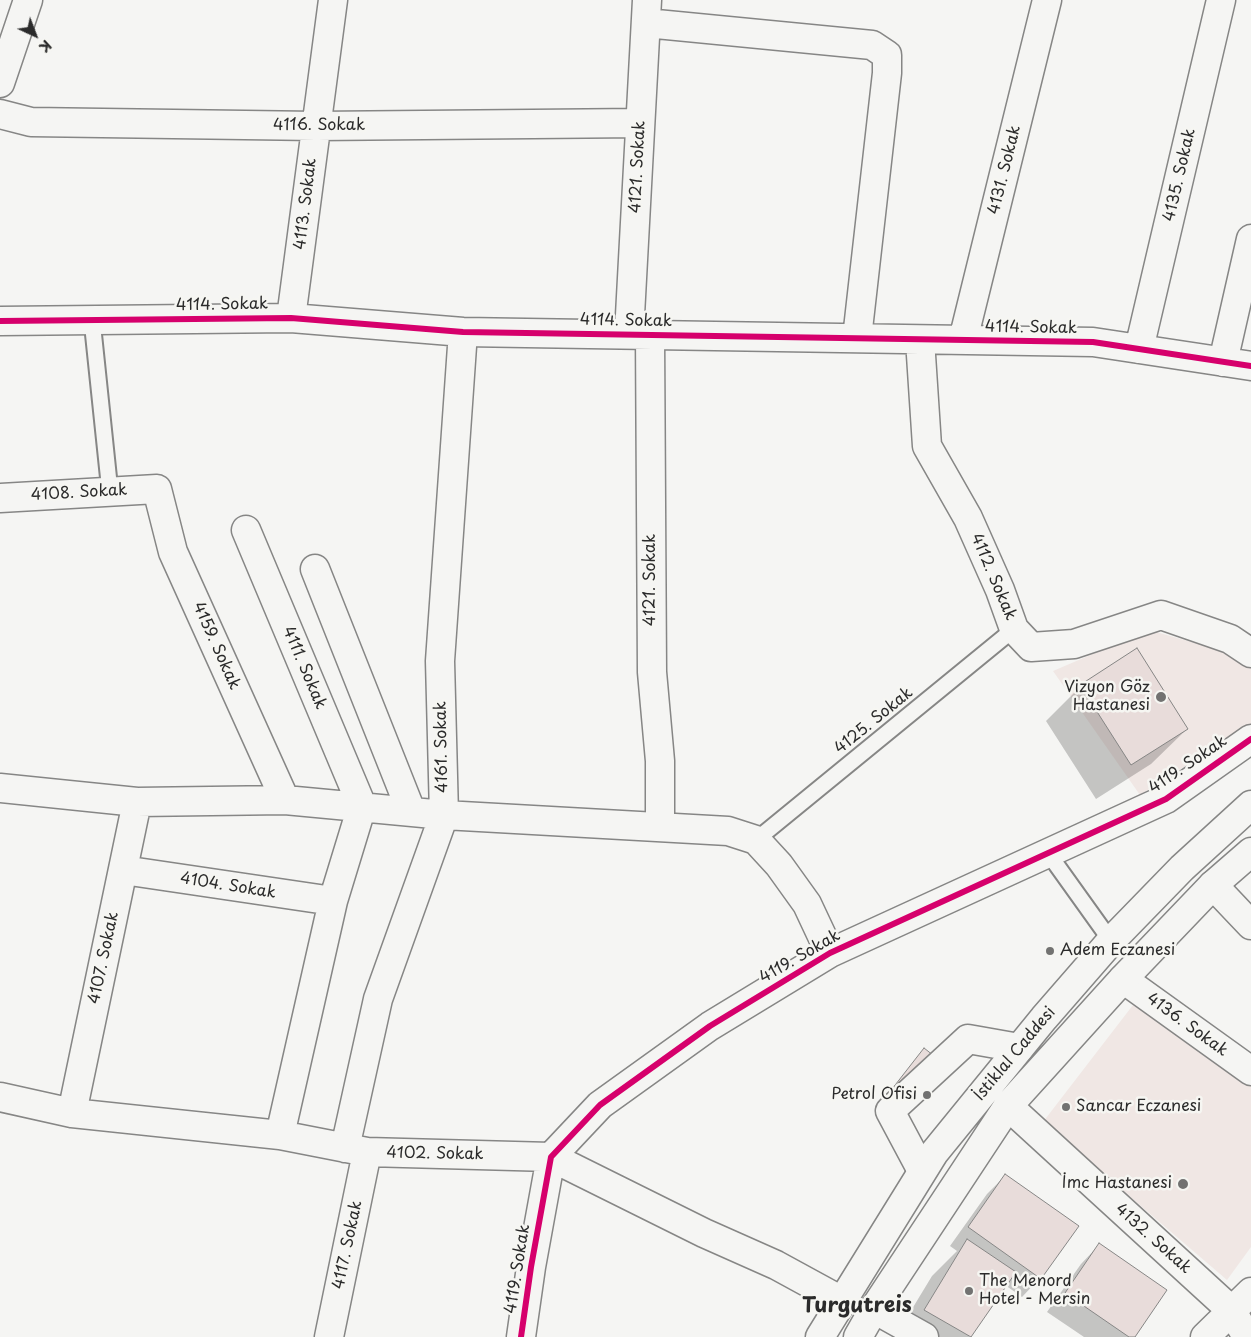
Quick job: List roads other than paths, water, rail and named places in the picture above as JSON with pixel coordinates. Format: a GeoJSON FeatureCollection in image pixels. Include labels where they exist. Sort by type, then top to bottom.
{"type":"FeatureCollection","features":[{"type":"Feature","properties":{"kind":"street"},"geometry":{"type":"LineString","coordinates":[[0,83],[28,0]]}},
{"type":"Feature","properties":{"kind":"street","name":"4113. Sokak"},"geometry":{"type":"LineString","coordinates":[[291,318],[333,0]]}},
{"type":"Feature","properties":{"kind":"street","name":"4131. Sokak"},"geometry":{"type":"LineString","coordinates":[[963,340],[1047,0]]}},
{"type":"Feature","properties":{"kind":"street","name":"4135. Sokak"},"geometry":{"type":"LineString","coordinates":[[1139,349],[1221,0]]}},
{"type":"Feature","properties":{"kind":"street"},"geometry":{"type":"LineString","coordinates":[[646,12],[872,45],[887,55],[887,73],[857,338]]}},
{"type":"Feature","properties":{"kind":"street","name":"4121. Sokak"},"geometry":{"type":"LineString","coordinates":[[646,12],[640,123],[639,335],[652,672],[660,761],[660,826]]}},
{"type":"Feature","properties":{"kind":"street","name":"4116. Sokak"},"geometry":{"type":"LineString","coordinates":[[0,114],[31,122],[316,126],[640,123]]}},
{"type":"Feature","properties":{"kind":"street"},"geometry":{"type":"LineString","coordinates":[[1224,362],[1251,239]]}},
{"type":"Feature","properties":{"kind":"street","name":"4114. Sokak"},"geometry":{"type":"LineString","coordinates":[[0,321],[291,318],[463,332],[1092,342],[1251,366]]}},
{"type":"Feature","properties":{"kind":"street","name":"4161. Sokak"},"geometry":{"type":"LineString","coordinates":[[356,1150],[378,999],[444,815],[440,661],[463,332]]}},
{"type":"Feature","properties":{"kind":"street","name":"4112. Sokak"},"geometry":{"type":"LineString","coordinates":[[920,340],[927,446],[968,518],[1000,590],[1014,629],[1031,647],[1074,644],[1161,615],[1230,639],[1251,653]]}},
{"type":"Feature","properties":{"kind":"street","name":"4108. Sokak"},"geometry":{"type":"LineString","coordinates":[[0,498],[157,489]]}},
{"type":"Feature","properties":{"kind":"street","name":"4159. Sokak"},"geometry":{"type":"LineString","coordinates":[[157,489],[173,552],[285,800]]}},
{"type":"Feature","properties":{"kind":"street","name":"4111. Sokak"},"geometry":{"type":"LineString","coordinates":[[246,530],[362,806]]}},
{"type":"Feature","properties":{"kind":"street"},"geometry":{"type":"LineString","coordinates":[[315,570],[410,811]]}},
{"type":"Feature","properties":{"kind":"street","name":"4119. Sokak"},"geometry":{"type":"LineString","coordinates":[[521,1337],[531,1267],[551,1157],[600,1105],[694,1037],[830,953],[1166,799],[1251,739]]}},
{"type":"Feature","properties":{"kind":"street"},"geometry":{"type":"LineString","coordinates":[[0,788],[137,802],[285,800],[444,815],[728,831],[756,840],[779,865],[807,904],[830,953]]}},
{"type":"Feature","properties":{"kind":"street","name":"4107. Sokak"},"geometry":{"type":"LineString","coordinates":[[72,1114],[137,802]]}},
{"type":"Feature","properties":{"kind":"street","name":"İstiklal Caddesi"},"geometry":{"type":"LineString","coordinates":[[820,1337],[934,1153],[1019,1048],[1111,941],[1182,868],[1251,805]]}},
{"type":"Feature","properties":{"kind":"street"},"geometry":{"type":"LineString","coordinates":[[280,1135],[333,901],[362,806]]}},
{"type":"Feature","properties":{"kind":"street","name":"İstiklal Caddesi"},"geometry":{"type":"LineString","coordinates":[[858,1337],[874,1309],[1008,1106],[1123,979],[1213,885],[1251,852]]}},
{"type":"Feature","properties":{"kind":"street","name":"4104. Sokak"},"geometry":{"type":"LineString","coordinates":[[123,870],[333,901]]}},
{"type":"Feature","properties":{"kind":"street"},"geometry":{"type":"LineString","coordinates":[[1213,885],[1251,925]]}},
{"type":"Feature","properties":{"kind":"street"},"geometry":{"type":"LineString","coordinates":[[1111,941],[1123,979]]}},
{"type":"Feature","properties":{"kind":"street","name":"4136. Sokak"},"geometry":{"type":"LineString","coordinates":[[1123,979],[1251,1071]]}},
{"type":"Feature","properties":{"kind":"street"},"geometry":{"type":"LineString","coordinates":[[922,1171],[890,1111],[968,1039],[1019,1048]]}},
{"type":"Feature","properties":{"kind":"street","name":"4102. Sokak"},"geometry":{"type":"LineString","coordinates":[[0,1097],[72,1114],[280,1135],[356,1150],[551,1157],[704,1233],[776,1265],[842,1301]]}},
{"type":"Feature","properties":{"kind":"street","name":"4132. Sokak"},"geometry":{"type":"LineString","coordinates":[[1008,1106],[1232,1311],[1247,1337]]}},
{"type":"Feature","properties":{"kind":"street","name":"4117. Sokak"},"geometry":{"type":"LineString","coordinates":[[329,1337],[356,1150]]}},
{"type":"Feature","properties":{"kind":"street"},"geometry":{"type":"LineString","coordinates":[[1205,1337],[1251,1292]]}},
{"type":"Feature","properties":{"kind":"street"},"geometry":{"type":"LineString","coordinates":[[874,1309],[924,1337]]}},
{"type":"Feature","properties":{"kind":"lane"},"geometry":{"type":"LineString","coordinates":[[92,320],[110,492]]}},
{"type":"Feature","properties":{"kind":"lane","name":"4125. Sokak"},"geometry":{"type":"LineString","coordinates":[[756,840],[1014,629]]}},
{"type":"Feature","properties":{"kind":"lane"},"geometry":{"type":"LineString","coordinates":[[1048,853],[1111,941]]}},
{"type":"Feature","properties":{"kind":"place","name":"Vizyon Göz Hastanesi"},"geometry":{"type":"Point","coordinates":[1161,697]}},
{"type":"Feature","properties":{"kind":"place","name":"Adem Eczanesi"},"geometry":{"type":"Point","coordinates":[1050,951]}},
{"type":"Feature","properties":{"kind":"place","name":"Petrol Ofisi"},"geometry":{"type":"Point","coordinates":[927,1095]}},
{"type":"Feature","properties":{"kind":"place","name":"Sancar Eczanesi"},"geometry":{"type":"Point","coordinates":[1066,1107]}},
{"type":"Feature","properties":{"kind":"place","name":"İmc Hastanesi"},"geometry":{"type":"Point","coordinates":[1183,1184]}},
{"type":"Feature","properties":{"kind":"place","name":"The Menord Hotel - Mersin"},"geometry":{"type":"Point","coordinates":[969,1291]}},
{"type":"Feature","properties":{"kind":"district","name":"Turgutreis"},"geometry":{"type":"Point","coordinates":[857,1306]}}]}
